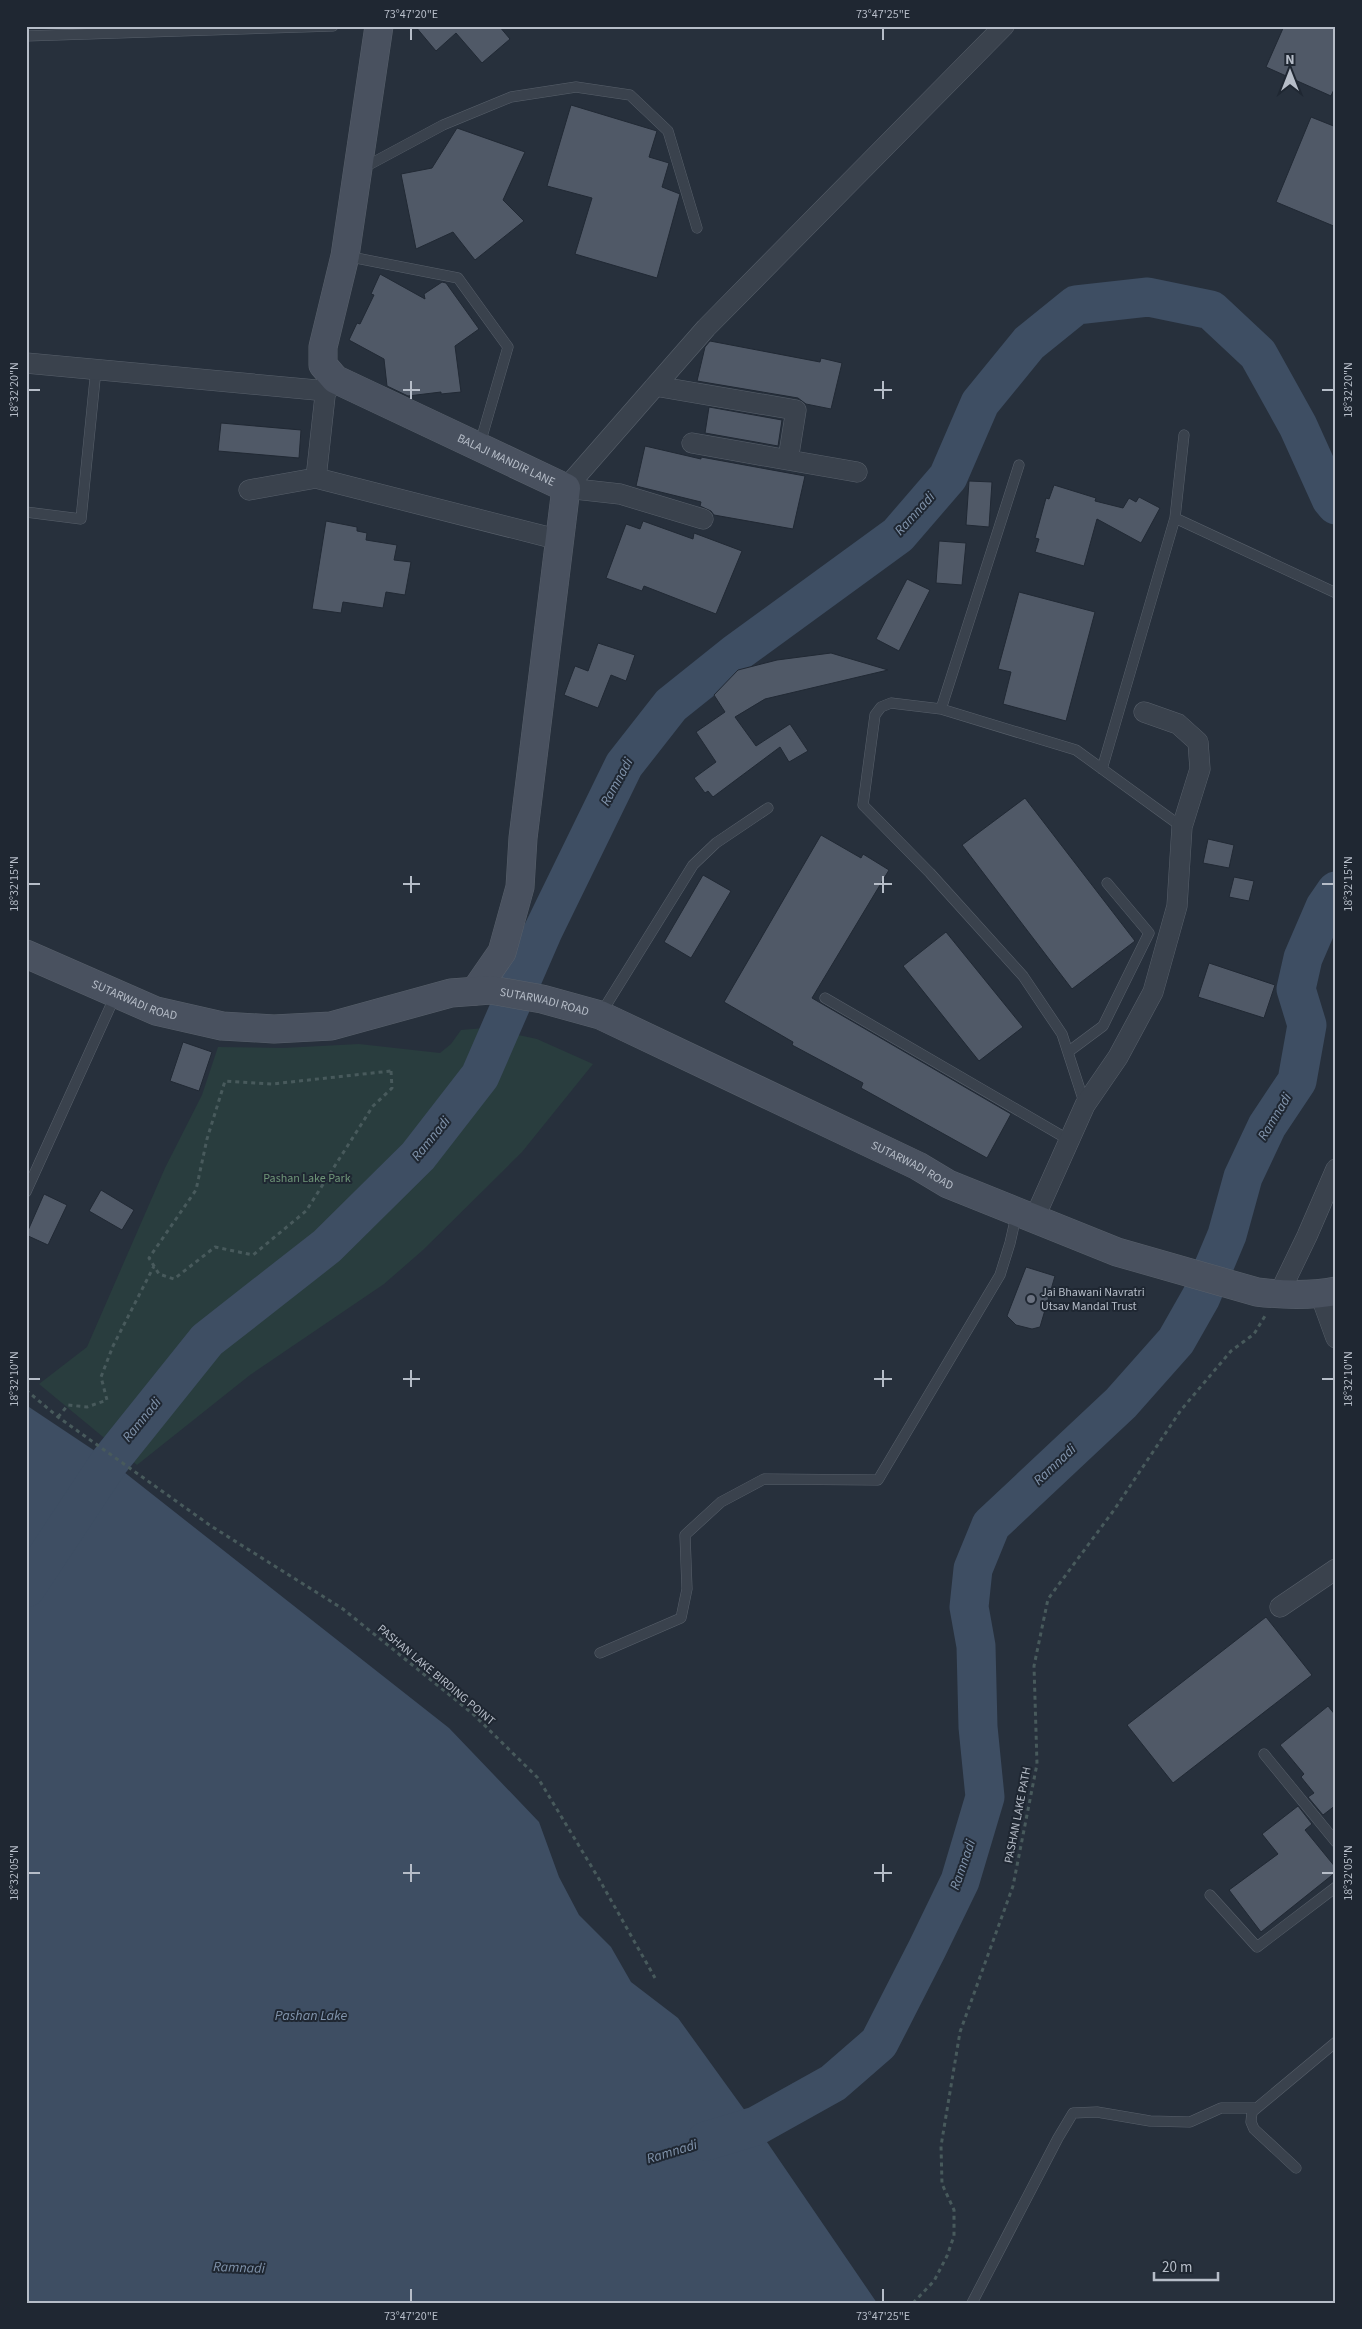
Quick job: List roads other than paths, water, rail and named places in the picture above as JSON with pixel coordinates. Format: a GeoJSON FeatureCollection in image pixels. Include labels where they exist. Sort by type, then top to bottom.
{"type":"FeatureCollection","features":[{"type":"Feature","properties":{"kind":"street"},"geometry":{"type":"LineString","coordinates":[[316,478],[327,381],[323,364],[323,347],[346,256],[379,26]]}},
{"type":"Feature","properties":{"kind":"street"},"geometry":{"type":"LineString","coordinates":[[566,488],[706,328],[1004,26]]}},
{"type":"Feature","properties":{"kind":"street"},"geometry":{"type":"LineString","coordinates":[[26,363],[96,369],[327,381]]}},
{"type":"Feature","properties":{"kind":"street","name":"BALAJI MANDIR LANE"},"geometry":{"type":"LineString","coordinates":[[327,381],[335,379],[566,488],[524,828],[520,887],[502,952],[483,990]]}},
{"type":"Feature","properties":{"kind":"street"},"geometry":{"type":"LineString","coordinates":[[655,386],[796,410],[788,460]]}},
{"type":"Feature","properties":{"kind":"street"},"geometry":{"type":"LineString","coordinates":[[692,443],[856,472]]}},
{"type":"Feature","properties":{"kind":"street"},"geometry":{"type":"LineString","coordinates":[[249,490],[316,478],[560,540]]}},
{"type":"Feature","properties":{"kind":"street"},"geometry":{"type":"LineString","coordinates":[[566,488],[620,494],[703,519]]}},
{"type":"Feature","properties":{"kind":"street"},"geometry":{"type":"LineString","coordinates":[[1026,1216],[1070,1140],[1085,1105],[1118,1057],[1153,992],[1178,906],[1182,827],[1200,769],[1198,742],[1178,724],[1144,712]]}},
{"type":"Feature","properties":{"kind":"street","name":"SUTARWADI ROAD"},"geometry":{"type":"LineString","coordinates":[[26,954],[156,1011],[222,1026],[274,1029],[330,1026],[451,993],[483,990],[542,999],[600,1015],[918,1166],[948,1184],[1026,1216],[1117,1252],[1268,1293]]}},
{"type":"Feature","properties":{"kind":"street"},"geometry":{"type":"LineString","coordinates":[[1268,1293],[1307,1236],[1336,1169]]}},
{"type":"Feature","properties":{"kind":"street"},"geometry":{"type":"LineString","coordinates":[[1268,1293],[1328,1292],[1336,1338]]}},
{"type":"Feature","properties":{"kind":"street"},"geometry":{"type":"LineString","coordinates":[[1280,1607],[1336,1569]]}},
{"type":"Feature","properties":{"kind":"lane"},"geometry":{"type":"LineString","coordinates":[[26,36],[333,26]]}},
{"type":"Feature","properties":{"kind":"lane"},"geometry":{"type":"LineString","coordinates":[[358,171],[443,125],[511,97],[576,87],[630,95],[668,131],[697,228]]}},
{"type":"Feature","properties":{"kind":"lane"},"geometry":{"type":"LineString","coordinates":[[346,256],[458,278],[508,347],[479,447]]}},
{"type":"Feature","properties":{"kind":"lane"},"geometry":{"type":"LineString","coordinates":[[26,512],[81,519],[96,369]]}},
{"type":"Feature","properties":{"kind":"lane"},"geometry":{"type":"LineString","coordinates":[[1102,769],[1175,518],[1184,435]]}},
{"type":"Feature","properties":{"kind":"lane"},"geometry":{"type":"LineString","coordinates":[[941,710],[1019,465]]}},
{"type":"Feature","properties":{"kind":"lane"},"geometry":{"type":"LineString","coordinates":[[1175,518],[1336,593]]}},
{"type":"Feature","properties":{"kind":"lane"},"geometry":{"type":"LineString","coordinates":[[1085,1105],[1062,1034],[1023,976],[930,873],[863,804],[875,715],[891,703],[941,710],[1076,750],[1182,827]]}},
{"type":"Feature","properties":{"kind":"lane"},"geometry":{"type":"LineString","coordinates":[[600,1015],[692,865],[716,843],[768,808]]}},
{"type":"Feature","properties":{"kind":"lane"},"geometry":{"type":"LineString","coordinates":[[1068,1052],[1103,1026],[1149,933],[1107,883]]}},
{"type":"Feature","properties":{"kind":"lane"},"geometry":{"type":"LineString","coordinates":[[26,1192],[117,993]]}},
{"type":"Feature","properties":{"kind":"lane"},"geometry":{"type":"LineString","coordinates":[[825,998],[1070,1140]]}},
{"type":"Feature","properties":{"kind":"lane"},"geometry":{"type":"LineString","coordinates":[[600,1652],[681,1618],[687,1589],[685,1535],[721,1502],[764,1479],[878,1480],[1000,1275],[1026,1216]]}},
{"type":"Feature","properties":{"kind":"lane"},"geometry":{"type":"LineString","coordinates":[[1264,1754],[1336,1842]]}},
{"type":"Feature","properties":{"kind":"lane"},"geometry":{"type":"LineString","coordinates":[[1210,1895],[1257,1947],[1336,1887]]}},
{"type":"Feature","properties":{"kind":"lane"},"geometry":{"type":"LineString","coordinates":[[1296,2168],[1254,2129],[1250,2117],[1255,2108],[1336,2042]]}},
{"type":"Feature","properties":{"kind":"lane"},"geometry":{"type":"LineString","coordinates":[[972,2303],[1058,2138],[1073,2113],[1097,2112],[1150,2121],[1190,2122],[1221,2108],[1255,2108]]}},
{"type":"Feature","properties":{"kind":"water","name":"Pashan Lake"},"geometry":{"type":"Polygon","coordinates":[[[26,1405],[110,1461],[449,1728],[539,1822],[559,1877],[579,1915],[611,1947],[631,1982],[678,2018],[756,2126],[877,2303],[26,2303],[26,1405]]]}},
{"type":"Feature","properties":{"kind":"waterway","name":"Ramnadi"},"geometry":{"type":"LineString","coordinates":[[26,1588],[110,1461],[207,1340],[327,1246],[418,1156],[480,1076],[543,931],[624,765],[671,705],[736,653],[898,535],[948,477],[980,403],[1029,343],[1076,305],[1148,297],[1211,310],[1258,354],[1298,426],[1331,499],[1336,505]]}},
{"type":"Feature","properties":{"kind":"waterway","name":"Ramnadi"},"geometry":{"type":"LineString","coordinates":[[706,2141],[756,2126],[833,2083],[879,2043],[927,1949],[960,1881],[985,1797],[978,1727],[976,1646],[969,1607],[973,1569],[991,1525],[1121,1403],[1176,1341],[1201,1297],[1227,1235],[1243,1177],[1267,1126],[1297,1081],[1307,1025],[1296,989],[1303,958],[1325,907],[1336,891]]}},
{"type":"Feature","properties":{"kind":"place","name":"Jai Bhawani Navratri Utsav Mandal Trust"},"geometry":{"type":"Point","coordinates":[1031,1299]}},
{"type":"Feature","properties":{"kind":"park label","name":"Pashan Lake Park"},"geometry":{"type":"Point","coordinates":[307,1178]}}]}
